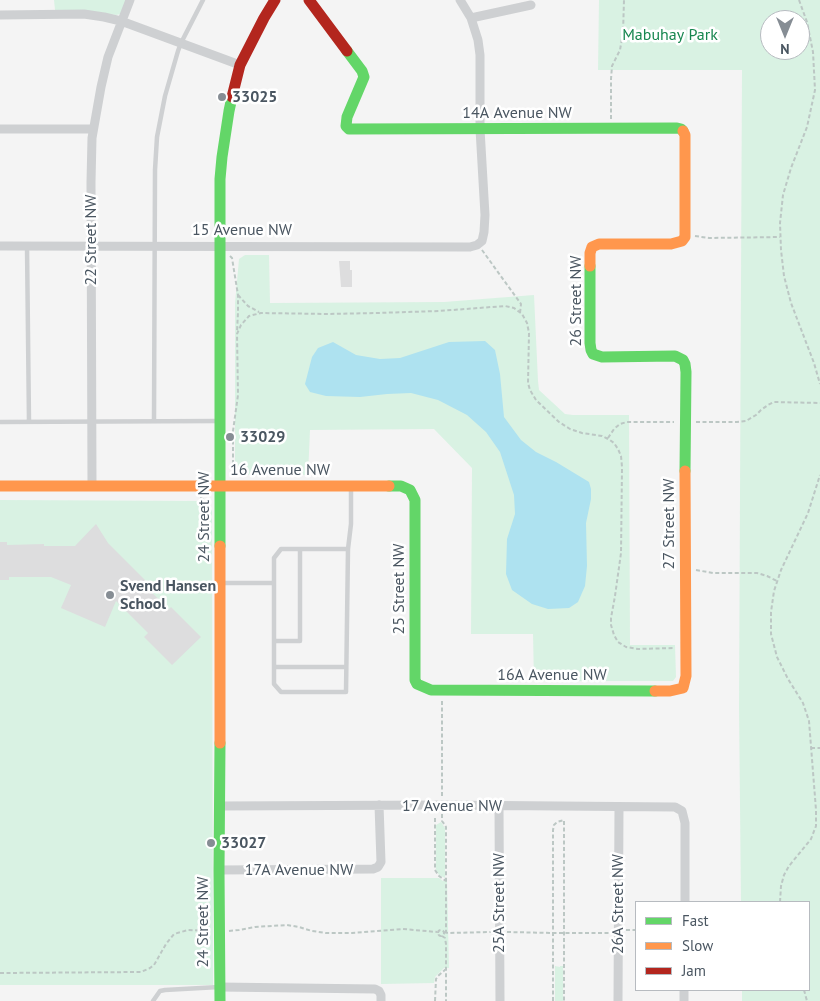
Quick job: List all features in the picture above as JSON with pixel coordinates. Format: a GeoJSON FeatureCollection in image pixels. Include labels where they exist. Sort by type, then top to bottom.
{"type":"FeatureCollection","features":[{"type":"Feature","properties":{"kind":"street","name":"22 Street NW"},"geometry":{"type":"LineString","coordinates":[[92,486],[90,161],[93,129],[108,57],[130,0]]}},
{"type":"Feature","properties":{"kind":"street","name":"24 Street NW"},"geometry":{"type":"LineString","coordinates":[[220,1001],[220,583],[226,486],[220,421],[220,179],[229,111],[240,65],[275,0]]}},
{"type":"Feature","properties":{"kind":"street","name":"14A Avenue NW"},"geometry":{"type":"LineString","coordinates":[[309,0],[362,71],[364,77],[350,109],[346,122],[348,129],[681,129],[685,135],[683,238]]}},
{"type":"Feature","properties":{"kind":"street"},"geometry":{"type":"LineString","coordinates":[[460,0],[470,18],[478,40],[480,55],[480,129],[485,215],[484,232],[480,242]]}},
{"type":"Feature","properties":{"kind":"street"},"geometry":{"type":"LineString","coordinates":[[470,18],[531,6]]}},
{"type":"Feature","properties":{"kind":"street"},"geometry":{"type":"LineString","coordinates":[[0,15],[84,14],[121,21],[240,65]]}},
{"type":"Feature","properties":{"kind":"street"},"geometry":{"type":"LineString","coordinates":[[0,129],[93,129]]}},
{"type":"Feature","properties":{"kind":"street","name":"26 Street NW"},"geometry":{"type":"LineString","coordinates":[[683,238],[671,244],[599,244],[592,247],[590,254],[590,343],[593,354],[602,357],[676,356],[683,360]]}},
{"type":"Feature","properties":{"kind":"street","name":"15 Avenue NW"},"geometry":{"type":"LineString","coordinates":[[0,246],[470,247],[480,242]]}},
{"type":"Feature","properties":{"kind":"street","name":"27 Street NW"},"geometry":{"type":"LineString","coordinates":[[683,360],[686,372],[686,676],[683,688]]}},
{"type":"Feature","properties":{"kind":"street","name":"16 Avenue NW"},"geometry":{"type":"LineString","coordinates":[[0,486],[401,486],[410,490]]}},
{"type":"Feature","properties":{"kind":"street","name":"25 Street NW"},"geometry":{"type":"LineString","coordinates":[[410,490],[415,500],[415,680],[421,687]]}},
{"type":"Feature","properties":{"kind":"street","name":"16A Avenue NW"},"geometry":{"type":"LineString","coordinates":[[421,687],[431,690],[670,691],[683,688]]}},
{"type":"Feature","properties":{"kind":"street","name":"17A Avenue NW"},"geometry":{"type":"LineString","coordinates":[[219,870],[378,868],[380,862],[379,805]]}},
{"type":"Feature","properties":{"kind":"street","name":"17 Avenue NW"},"geometry":{"type":"LineString","coordinates":[[220,806],[676,807],[682,811],[684,823],[684,901]]}},
{"type":"Feature","properties":{"kind":"street","name":"25A Street NW"},"geometry":{"type":"LineString","coordinates":[[499,806],[500,1001]]}},
{"type":"Feature","properties":{"kind":"street","name":"26A Street NW"},"geometry":{"type":"LineString","coordinates":[[618,807],[618,1001]]}},
{"type":"Feature","properties":{"kind":"street"},"geometry":{"type":"LineString","coordinates":[[219,987],[375,989],[379,991],[381,1001]]}},
{"type":"Feature","properties":{"kind":"lane"},"geometry":{"type":"LineString","coordinates":[[154,421],[155,170],[157,136],[164,96],[181,43],[203,0]]}},
{"type":"Feature","properties":{"kind":"lane"},"geometry":{"type":"LineString","coordinates":[[27,246],[29,422]]}},
{"type":"Feature","properties":{"kind":"lane"},"geometry":{"type":"LineString","coordinates":[[0,422],[220,421]]}},
{"type":"Feature","properties":{"kind":"lane"},"geometry":{"type":"LineString","coordinates":[[348,549],[281,549],[274,558],[274,684],[281,692],[346,692],[351,486]]}},
{"type":"Feature","properties":{"kind":"lane"},"geometry":{"type":"LineString","coordinates":[[274,641],[300,641],[300,549]]}},
{"type":"Feature","properties":{"kind":"lane"},"geometry":{"type":"LineString","coordinates":[[220,583],[274,583]]}},
{"type":"Feature","properties":{"kind":"lane"},"geometry":{"type":"LineString","coordinates":[[274,667],[346,667]]}},
{"type":"Feature","properties":{"kind":"lane"},"geometry":{"type":"LineString","coordinates":[[153,1001],[160,991],[219,987]]}},
{"type":"Feature","properties":{"kind":"path"},"geometry":{"type":"LineString","coordinates":[[612,129],[612,66],[620,50],[623,33],[624,0]]}},
{"type":"Feature","properties":{"kind":"path"},"geometry":{"type":"LineString","coordinates":[[799,0],[810,37],[816,90],[807,127],[790,168],[782,195],[780,237],[787,289],[820,384]]}},
{"type":"Feature","properties":{"kind":"path"},"geometry":{"type":"LineString","coordinates":[[816,90],[820,91]]}},
{"type":"Feature","properties":{"kind":"path"},"geometry":{"type":"LineString","coordinates":[[683,238],[780,237]]}},
{"type":"Feature","properties":{"kind":"path"},"geometry":{"type":"LineString","coordinates":[[480,242],[521,304],[520,313]]}},
{"type":"Feature","properties":{"kind":"path"},"geometry":{"type":"LineString","coordinates":[[220,246],[232,258],[238,295],[238,388],[226,486]]}},
{"type":"Feature","properties":{"kind":"path"},"geometry":{"type":"LineString","coordinates":[[238,295],[248,306],[261,313]]}},
{"type":"Feature","properties":{"kind":"path"},"geometry":{"type":"LineString","coordinates":[[237,334],[241,325],[250,316],[261,313],[385,313],[505,306],[514,308],[527,323],[529,333],[528,382],[536,400],[559,422],[570,429],[608,438],[614,443],[621,456],[621,553],[610,618],[614,635],[618,642],[626,647],[638,649],[685,648]]}},
{"type":"Feature","properties":{"kind":"path"},"geometry":{"type":"LineString","coordinates":[[693,422],[746,421],[774,402],[820,403]]}},
{"type":"Feature","properties":{"kind":"path"},"geometry":{"type":"LineString","coordinates":[[608,438],[614,429],[620,424],[627,422],[677,422]]}},
{"type":"Feature","properties":{"kind":"path"},"geometry":{"type":"LineString","coordinates":[[780,901],[784,875],[811,839],[816,826],[815,793],[810,730],[806,712],[782,668],[774,646],[771,612],[777,581],[785,559],[802,528],[820,475]]}},
{"type":"Feature","properties":{"kind":"path"},"geometry":{"type":"LineString","coordinates":[[685,571],[758,573],[777,581]]}},
{"type":"Feature","properties":{"kind":"path"},"geometry":{"type":"LineString","coordinates":[[442,690],[442,801]]}},
{"type":"Feature","properties":{"kind":"path"},"geometry":{"type":"LineString","coordinates":[[811,748],[820,748]]}},
{"type":"Feature","properties":{"kind":"path"},"geometry":{"type":"LineString","coordinates":[[442,814],[442,821],[446,826],[445,932],[442,936]]}},
{"type":"Feature","properties":{"kind":"path"},"geometry":{"type":"LineString","coordinates":[[435,818],[435,870],[446,881]]}},
{"type":"Feature","properties":{"kind":"path"},"geometry":{"type":"LineString","coordinates":[[554,1001],[554,827],[557,822],[564,820],[564,1001]]}},
{"type":"Feature","properties":{"kind":"path"},"geometry":{"type":"LineString","coordinates":[[435,823],[442,821]]}},
{"type":"Feature","properties":{"kind":"path"},"geometry":{"type":"LineString","coordinates":[[226,931],[287,925],[326,933],[359,933],[403,929],[437,932],[441,929],[445,932],[493,932]]}},
{"type":"Feature","properties":{"kind":"path"},"geometry":{"type":"LineString","coordinates":[[0,973],[141,972],[154,965],[174,934],[183,931],[206,930]]}},
{"type":"Feature","properties":{"kind":"path"},"geometry":{"type":"LineString","coordinates":[[625,930],[635,930]]}},
{"type":"Feature","properties":{"kind":"path"},"geometry":{"type":"LineString","coordinates":[[437,932],[438,935],[446,940],[446,1001]]}},
{"type":"Feature","properties":{"kind":"path"},"geometry":{"type":"LineString","coordinates":[[506,932],[612,933]]}},
{"type":"Feature","properties":{"kind":"path"},"geometry":{"type":"LineString","coordinates":[[435,1001],[436,979],[446,969]]}},
{"type":"Feature","properties":{"kind":"green space"},"geometry":{"type":"Polygon","coordinates":[[[54,0],[129,0],[121,14],[116,15],[55,10],[54,0]]]}},
{"type":"Feature","properties":{"kind":"green space","name":"Mabuhay Park"},"geometry":{"type":"Polygon","coordinates":[[[599,0],[820,0],[820,1001],[742,1001],[742,991],[810,991],[810,901],[741,901],[739,707],[742,70],[598,70],[599,0]]]}},
{"type":"Feature","properties":{"kind":"green space"},"geometry":{"type":"Polygon","coordinates":[[[245,255],[269,255],[270,303],[444,302],[534,295],[539,390],[565,414],[629,415],[630,645],[675,645],[676,677],[673,681],[534,681],[533,634],[471,634],[472,468],[434,429],[310,430],[308,475],[239,475],[235,472],[235,303],[239,259],[245,255]]]}},
{"type":"Feature","properties":{"kind":"green space"},"geometry":{"type":"Polygon","coordinates":[[[0,500],[204,501],[212,510],[213,985],[0,985],[0,500]]]}},
{"type":"Feature","properties":{"kind":"green space"},"geometry":{"type":"Polygon","coordinates":[[[441,822],[445,828],[445,878],[439,875],[436,870],[436,825],[441,822]]]}},
{"type":"Feature","properties":{"kind":"green space"},"geometry":{"type":"Polygon","coordinates":[[[381,878],[439,878],[447,881],[449,968],[444,968],[435,977],[434,983],[381,984],[381,878]]]}},
{"type":"Feature","properties":{"kind":"green space"},"geometry":{"type":"Polygon","coordinates":[[[555,966],[563,966],[563,1001],[555,1001],[555,966]]]}},
{"type":"Feature","properties":{"kind":"water"},"geometry":{"type":"Polygon","coordinates":[[[485,341],[495,350],[500,374],[504,417],[521,440],[536,452],[589,482],[591,499],[586,523],[587,566],[585,586],[578,602],[569,608],[548,609],[532,604],[512,590],[506,574],[507,539],[515,514],[514,495],[500,452],[486,432],[467,415],[438,400],[411,393],[360,397],[326,396],[310,392],[305,384],[312,357],[318,348],[333,342],[356,355],[380,359],[400,358],[449,342],[485,341]]]}},
{"type":"Feature","properties":{"kind":"building"},"geometry":{"type":"Polygon","coordinates":[[[339,261],[350,261],[352,287],[341,287],[339,261]]]}},
{"type":"Feature","properties":{"kind":"building","name":"Svend Hansen School"},"geometry":{"type":"Polygon","coordinates":[[[96,524],[108,543],[150,585],[147,588],[169,609],[171,607],[201,637],[172,665],[144,637],[148,633],[116,601],[105,627],[61,608],[71,585],[51,577],[9,577],[9,580],[0,580],[0,542],[7,542],[7,545],[44,544],[44,546],[75,546],[96,524]]]}},
{"type":"Feature","properties":{"kind":"traffic: fast"},"geometry":{"type":"LineString","coordinates":[[347,51],[362,71],[364,77],[347,117],[346,126],[349,129],[677,128],[683,131]]}},
{"type":"Feature","properties":{"kind":"traffic: fast"},"geometry":{"type":"LineString","coordinates":[[220,546],[220,179],[232,97]]}},
{"type":"Feature","properties":{"kind":"traffic: fast"},"geometry":{"type":"LineString","coordinates":[[590,266],[590,343],[593,354],[602,357],[675,356],[683,360],[685,364],[685,471]]}},
{"type":"Feature","properties":{"kind":"traffic: fast"},"geometry":{"type":"LineString","coordinates":[[389,486],[401,486],[410,490],[415,500],[415,680],[417,684],[431,690],[655,691]]}},
{"type":"Feature","properties":{"kind":"traffic: fast"},"geometry":{"type":"LineString","coordinates":[[220,743],[220,1001]]}},
{"type":"Feature","properties":{"kind":"traffic: slow"},"geometry":{"type":"LineString","coordinates":[[590,266],[592,247],[599,244],[671,244],[682,241],[685,237],[685,135],[683,131]]}},
{"type":"Feature","properties":{"kind":"traffic: slow"},"geometry":{"type":"LineString","coordinates":[[655,691],[670,691],[683,688],[686,676],[685,471]]}},
{"type":"Feature","properties":{"kind":"traffic: slow"},"geometry":{"type":"LineString","coordinates":[[0,486],[389,486]]}},
{"type":"Feature","properties":{"kind":"traffic: slow"},"geometry":{"type":"LineString","coordinates":[[220,546],[220,743]]}},
{"type":"Feature","properties":{"kind":"traffic: jam"},"geometry":{"type":"LineString","coordinates":[[232,97],[240,65],[275,0]]}},
{"type":"Feature","properties":{"kind":"traffic: jam"},"geometry":{"type":"LineString","coordinates":[[309,0],[347,51]]}},
{"type":"Feature","properties":{"kind":"place","name":"33025"},"geometry":{"type":"Point","coordinates":[222,97]}},
{"type":"Feature","properties":{"kind":"place","name":"33029"},"geometry":{"type":"Point","coordinates":[230,437]}},
{"type":"Feature","properties":{"kind":"place","name":"Svend Hansen School"},"geometry":{"type":"Point","coordinates":[110,595]}},
{"type":"Feature","properties":{"kind":"place","name":"33027"},"geometry":{"type":"Point","coordinates":[211,843]}}]}
